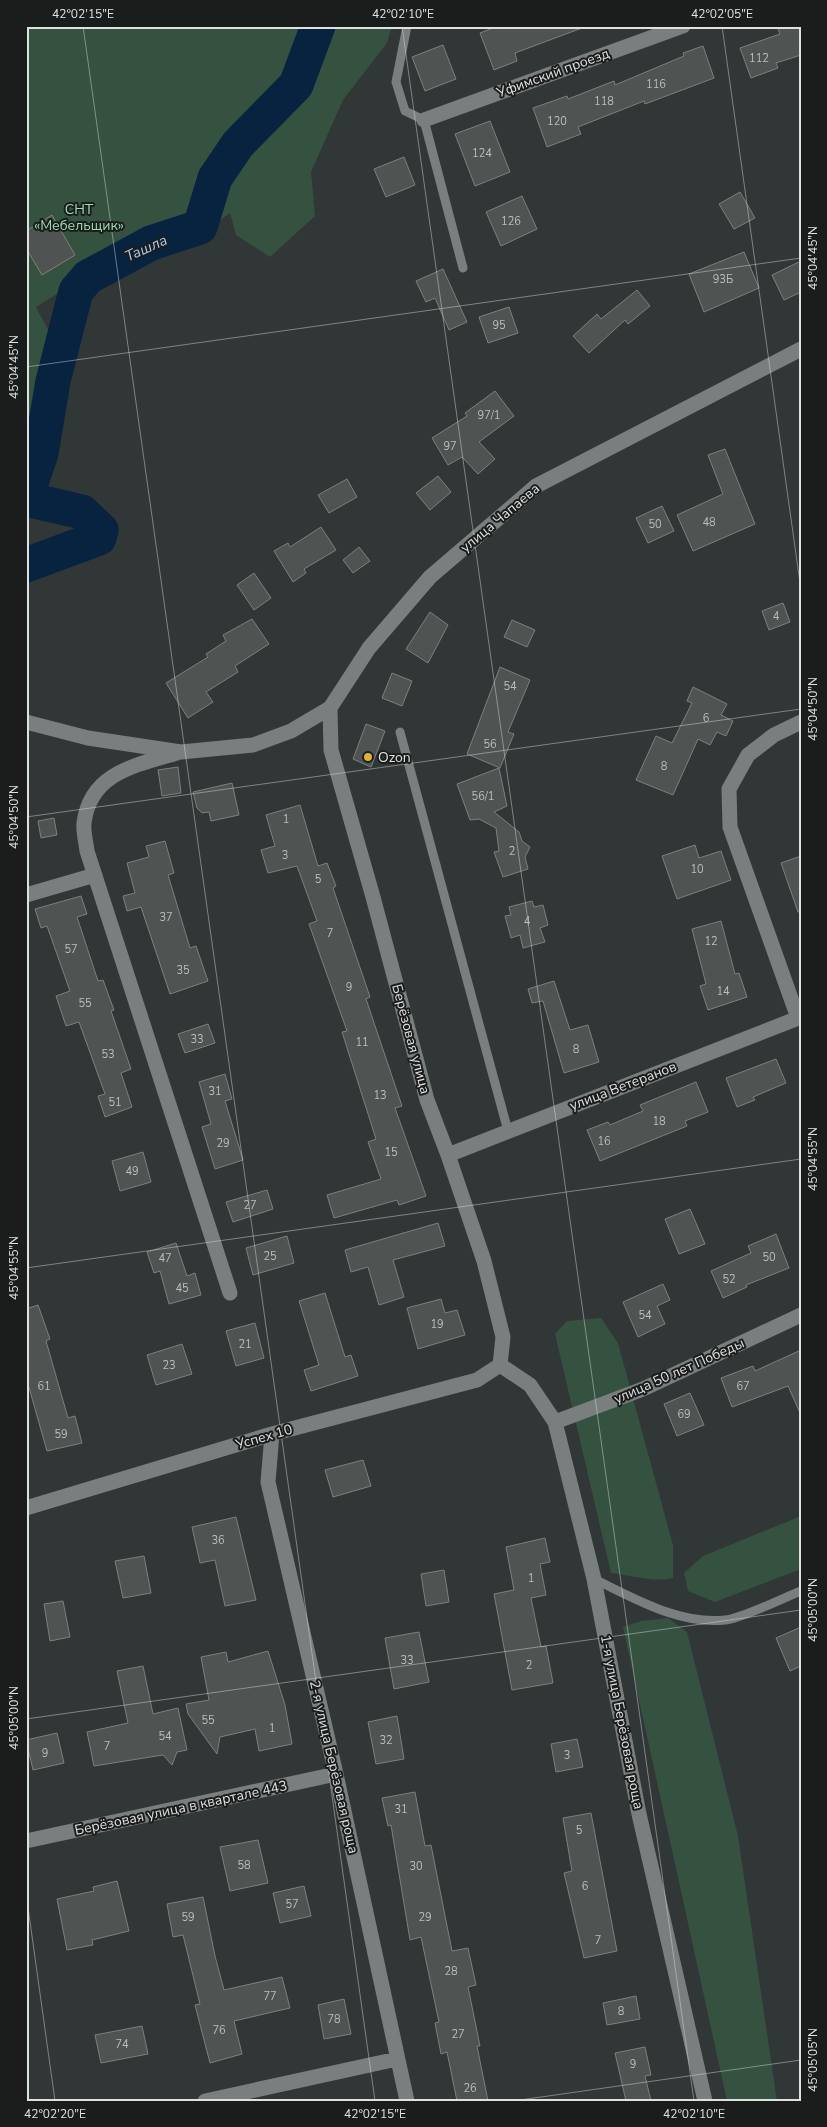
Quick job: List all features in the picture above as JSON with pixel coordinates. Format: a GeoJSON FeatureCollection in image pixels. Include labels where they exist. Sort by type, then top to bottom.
{"type":"FeatureCollection","features":[{"type":"Feature","properties":{"kind":"street","name":"Уфимский проезд"},"geometry":{"type":"LineString","coordinates":[[424,120],[675,28]]}},
{"type":"Feature","properties":{"kind":"street","name":"улица Чапаева"},"geometry":{"type":"LineString","coordinates":[[330,708],[369,648],[430,577],[536,486],[801,349]]}},
{"type":"Feature","properties":{"kind":"street"},"geometry":{"type":"LineString","coordinates":[[230,1293],[87,851],[84,824],[90,799],[108,778],[136,766],[180,752],[253,744],[291,731],[330,708]]}},
{"type":"Feature","properties":{"kind":"street","name":"Берёзовая улица"},"geometry":{"type":"LineString","coordinates":[[330,708],[333,759],[373,897],[427,1100],[484,1261],[503,1337],[500,1365]]}},
{"type":"Feature","properties":{"kind":"street"},"geometry":{"type":"LineString","coordinates":[[26,722],[88,738],[180,752]]}},
{"type":"Feature","properties":{"kind":"street","name":"улица Ветеранов"},"geometry":{"type":"LineString","coordinates":[[448,1155],[799,1017],[730,827],[729,788],[748,755],[774,734],[801,722]]}},
{"type":"Feature","properties":{"kind":"street"},"geometry":{"type":"LineString","coordinates":[[26,895],[95,875]]}},
{"type":"Feature","properties":{"kind":"street","name":"улица 50 лет Победы"},"geometry":{"type":"LineString","coordinates":[[555,1422],[643,1389],[801,1315]]}},
{"type":"Feature","properties":{"kind":"street","name":"1-я улица Берёзовая роща"},"geometry":{"type":"LineString","coordinates":[[500,1365],[530,1385],[555,1422],[594,1579],[639,1814],[705,2101]]}},
{"type":"Feature","properties":{"kind":"street","name":"Успех 10"},"geometry":{"type":"LineString","coordinates":[[27,1507],[272,1434],[477,1380],[500,1365]]}},
{"type":"Feature","properties":{"kind":"street","name":"2-я улица Берёзовая роща"},"geometry":{"type":"LineString","coordinates":[[272,1434],[268,1482],[336,1774],[406,2101]]}},
{"type":"Feature","properties":{"kind":"street","name":"Берёзовая улица в квартале 443"},"geometry":{"type":"LineString","coordinates":[[26,1841],[336,1774]]}},
{"type":"Feature","properties":{"kind":"street"},"geometry":{"type":"LineString","coordinates":[[205,2101],[397,2059]]}},
{"type":"Feature","properties":{"kind":"lane"},"geometry":{"type":"LineString","coordinates":[[407,26],[396,82],[405,111],[424,120],[463,268]]}},
{"type":"Feature","properties":{"kind":"lane"},"geometry":{"type":"LineString","coordinates":[[400,732],[508,1131]]}},
{"type":"Feature","properties":{"kind":"lane"},"geometry":{"type":"LineString","coordinates":[[594,1579],[646,1604],[694,1620],[727,1620],[801,1591]]}},
{"type":"Feature","properties":{"kind":"green space","name":"СНТ «Мебельщик»"},"geometry":{"type":"Polygon","coordinates":[[[26,26],[392,26],[387,43],[343,100],[311,172],[315,216],[270,257],[236,235],[230,213],[185,245],[139,267],[110,261],[36,307],[53,339],[26,469],[26,26]]]}},
{"type":"Feature","properties":{"kind":"green space"},"geometry":{"type":"Polygon","coordinates":[[[601,1318],[618,1343],[673,1545],[673,1578],[659,1580],[611,1573],[555,1334],[567,1321],[601,1318]]]}},
{"type":"Feature","properties":{"kind":"green space"},"geometry":{"type":"Polygon","coordinates":[[[801,1516],[801,1569],[715,1602],[688,1591],[684,1573],[703,1556],[801,1516]]]}},
{"type":"Feature","properties":{"kind":"green space"},"geometry":{"type":"Polygon","coordinates":[[[668,1618],[687,1632],[738,1836],[777,2101],[727,2101],[623,1627],[641,1621],[668,1618]]]}},
{"type":"Feature","properties":{"kind":"building"},"geometry":{"type":"Polygon","coordinates":[[[498,26],[582,26],[582,28],[515,53],[517,61],[494,70],[480,33],[498,26]]]}},
{"type":"Feature","properties":{"kind":"building"},"geometry":{"type":"Polygon","coordinates":[[[777,26],[801,26],[801,55],[776,63],[778,68],[751,78],[740,48],[780,34],[777,26]]]}},
{"type":"Feature","properties":{"kind":"building"},"geometry":{"type":"Polygon","coordinates":[[[443,45],[456,79],[425,91],[412,57],[443,45]]]}},
{"type":"Feature","properties":{"kind":"building"},"geometry":{"type":"Polygon","coordinates":[[[703,46],[714,78],[645,104],[644,101],[578,127],[581,134],[547,147],[533,108],[567,96],[568,99],[614,81],[615,85],[684,56],[683,53],[703,46]]]}},
{"type":"Feature","properties":{"kind":"building"},"geometry":{"type":"Polygon","coordinates":[[[490,121],[510,172],[475,186],[455,134],[490,121]]]}},
{"type":"Feature","properties":{"kind":"building"},"geometry":{"type":"Polygon","coordinates":[[[404,157],[415,185],[386,197],[374,169],[404,157]]]}},
{"type":"Feature","properties":{"kind":"building"},"geometry":{"type":"Polygon","coordinates":[[[740,192],[755,218],[734,229],[719,204],[740,192]]]}},
{"type":"Feature","properties":{"kind":"building"},"geometry":{"type":"Polygon","coordinates":[[[522,196],[537,229],[501,246],[486,212],[522,196]]]}},
{"type":"Feature","properties":{"kind":"building"},"geometry":{"type":"Polygon","coordinates":[[[52,215],[75,255],[42,275],[26,248],[26,231],[52,215]]]}},
{"type":"Feature","properties":{"kind":"building"},"geometry":{"type":"Polygon","coordinates":[[[744,252],[759,288],[704,312],[689,274],[744,252]]]}},
{"type":"Feature","properties":{"kind":"building"},"geometry":{"type":"Polygon","coordinates":[[[801,261],[801,292],[784,300],[772,275],[801,261]]]}},
{"type":"Feature","properties":{"kind":"building"},"geometry":{"type":"Polygon","coordinates":[[[443,269],[467,322],[449,330],[435,298],[426,302],[416,281],[443,269]]]}},
{"type":"Feature","properties":{"kind":"building"},"geometry":{"type":"Polygon","coordinates":[[[637,290],[650,306],[628,324],[625,320],[589,353],[573,336],[597,314],[601,319],[637,290]]]}},
{"type":"Feature","properties":{"kind":"building"},"geometry":{"type":"Polygon","coordinates":[[[509,307],[518,333],[488,343],[479,317],[509,307]]]}},
{"type":"Feature","properties":{"kind":"building"},"geometry":{"type":"Polygon","coordinates":[[[495,391],[514,416],[479,442],[495,459],[478,474],[462,457],[448,465],[432,438],[467,416],[465,413],[495,391]]]}},
{"type":"Feature","properties":{"kind":"building"},"geometry":{"type":"Polygon","coordinates":[[[725,449],[755,524],[693,551],[677,515],[723,494],[708,455],[725,449]]]}},
{"type":"Feature","properties":{"kind":"building"},"geometry":{"type":"Polygon","coordinates":[[[438,476],[451,492],[430,510],[416,493],[438,476]]]}},
{"type":"Feature","properties":{"kind":"building"},"geometry":{"type":"Polygon","coordinates":[[[347,479],[357,497],[329,513],[318,495],[347,479]]]}},
{"type":"Feature","properties":{"kind":"building"},"geometry":{"type":"Polygon","coordinates":[[[662,506],[674,531],[648,543],[636,518],[662,506]]]}},
{"type":"Feature","properties":{"kind":"building"},"geometry":{"type":"Polygon","coordinates":[[[321,527],[336,550],[304,569],[306,573],[293,582],[274,551],[288,543],[290,547],[321,527]]]}},
{"type":"Feature","properties":{"kind":"building"},"geometry":{"type":"Polygon","coordinates":[[[359,547],[370,561],[353,573],[343,560],[359,547]]]}},
{"type":"Feature","properties":{"kind":"building"},"geometry":{"type":"Polygon","coordinates":[[[254,573],[271,598],[254,610],[237,585],[254,573]]]}},
{"type":"Feature","properties":{"kind":"building"},"geometry":{"type":"Polygon","coordinates":[[[783,603],[790,622],[769,630],[762,611],[783,603]]]}},
{"type":"Feature","properties":{"kind":"building"},"geometry":{"type":"Polygon","coordinates":[[[430,612],[448,625],[428,663],[406,649],[430,612]]]}},
{"type":"Feature","properties":{"kind":"building"},"geometry":{"type":"Polygon","coordinates":[[[252,619],[269,644],[235,666],[238,672],[206,692],[213,702],[188,718],[166,683],[208,657],[206,654],[226,641],[223,635],[252,619]]]}},
{"type":"Feature","properties":{"kind":"building"},"geometry":{"type":"Polygon","coordinates":[[[512,620],[535,630],[527,647],[504,637],[512,620]]]}},
{"type":"Feature","properties":{"kind":"building"},"geometry":{"type":"Polygon","coordinates":[[[500,667],[530,680],[508,732],[514,734],[500,768],[467,754],[500,667]]]}},
{"type":"Feature","properties":{"kind":"building"},"geometry":{"type":"Polygon","coordinates":[[[392,673],[412,681],[402,706],[382,698],[392,673]]]}},
{"type":"Feature","properties":{"kind":"building"},"geometry":{"type":"Polygon","coordinates":[[[693,687],[727,704],[721,715],[733,721],[726,736],[717,732],[710,745],[698,739],[673,795],[636,780],[656,736],[672,743],[692,703],[687,701],[693,687]]]}},
{"type":"Feature","properties":{"kind":"building"},"geometry":{"type":"Polygon","coordinates":[[[366,724],[385,731],[371,767],[353,759],[366,724]]]}},
{"type":"Feature","properties":{"kind":"building"},"geometry":{"type":"Polygon","coordinates":[[[178,767],[181,793],[162,796],[158,770],[178,767]]]}},
{"type":"Feature","properties":{"kind":"building"},"geometry":{"type":"Polygon","coordinates":[[[499,768],[507,806],[494,812],[519,832],[522,841],[530,847],[525,857],[528,869],[503,877],[494,852],[499,851],[496,828],[479,819],[470,820],[457,784],[499,768]]]}},
{"type":"Feature","properties":{"kind":"building"},"geometry":{"type":"Polygon","coordinates":[[[232,783],[239,815],[211,821],[209,812],[202,813],[197,808],[193,792],[232,783]]]}},
{"type":"Feature","properties":{"kind":"building"},"geometry":{"type":"Polygon","coordinates":[[[300,805],[318,866],[327,863],[336,886],[333,888],[370,997],[366,999],[402,1106],[395,1108],[426,1196],[399,1205],[397,1200],[334,1218],[327,1195],[381,1179],[368,1142],[376,1139],[342,1032],[347,1031],[309,924],[317,921],[297,866],[268,873],[261,850],[275,846],[266,815],[300,805]]]}},
{"type":"Feature","properties":{"kind":"building"},"geometry":{"type":"Polygon","coordinates":[[[54,818],[57,835],[41,838],[38,821],[54,818]]]}},
{"type":"Feature","properties":{"kind":"building"},"geometry":{"type":"Polygon","coordinates":[[[165,841],[174,873],[168,875],[190,948],[196,946],[208,981],[170,994],[141,907],[127,911],[123,896],[135,893],[127,863],[149,857],[146,846],[165,841]]]}},
{"type":"Feature","properties":{"kind":"building"},"geometry":{"type":"Polygon","coordinates":[[[695,845],[699,858],[721,851],[731,880],[677,899],[662,856],[695,845]]]}},
{"type":"Feature","properties":{"kind":"building"},"geometry":{"type":"Polygon","coordinates":[[[801,856],[801,912],[798,912],[781,863],[801,856]]]}},
{"type":"Feature","properties":{"kind":"building"},"geometry":{"type":"Polygon","coordinates":[[[81,896],[87,914],[77,917],[98,981],[103,980],[114,1010],[111,1011],[131,1069],[121,1073],[132,1107],[105,1117],[98,1096],[105,1094],[79,1022],[66,1026],[56,996],[70,991],[47,926],[41,928],[35,909],[81,896]]]}},
{"type":"Feature","properties":{"kind":"building"},"geometry":{"type":"Polygon","coordinates":[[[532,901],[534,907],[543,905],[548,925],[540,928],[545,942],[523,948],[520,935],[511,938],[505,916],[511,915],[509,907],[532,901]]]}},
{"type":"Feature","properties":{"kind":"building"},"geometry":{"type":"Polygon","coordinates":[[[721,921],[735,974],[739,973],[747,997],[708,1010],[700,986],[706,984],[692,929],[721,921]]]}},
{"type":"Feature","properties":{"kind":"building"},"geometry":{"type":"Polygon","coordinates":[[[554,981],[570,1030],[588,1025],[599,1062],[564,1073],[543,1001],[532,1003],[528,989],[554,981]]]}},
{"type":"Feature","properties":{"kind":"building"},"geometry":{"type":"Polygon","coordinates":[[[208,1024],[215,1043],[185,1053],[178,1034],[208,1024]]]}},
{"type":"Feature","properties":{"kind":"building"},"geometry":{"type":"Polygon","coordinates":[[[776,1059],[786,1083],[753,1097],[755,1100],[737,1107],[726,1078],[776,1059]]]}},
{"type":"Feature","properties":{"kind":"building"},"geometry":{"type":"Polygon","coordinates":[[[225,1074],[232,1099],[225,1101],[243,1160],[215,1169],[202,1127],[211,1124],[199,1082],[225,1074]]]}},
{"type":"Feature","properties":{"kind":"building"},"geometry":{"type":"Polygon","coordinates":[[[696,1082],[708,1112],[685,1121],[687,1126],[600,1161],[587,1130],[608,1122],[610,1125],[643,1111],[640,1105],[696,1082]]]}},
{"type":"Feature","properties":{"kind":"building"},"geometry":{"type":"Polygon","coordinates":[[[143,1152],[151,1182],[120,1191],[112,1161],[143,1152]]]}},
{"type":"Feature","properties":{"kind":"building"},"geometry":{"type":"Polygon","coordinates":[[[267,1190],[273,1209],[233,1222],[226,1202],[267,1190]]]}},
{"type":"Feature","properties":{"kind":"building"},"geometry":{"type":"Polygon","coordinates":[[[690,1209],[705,1244],[679,1254],[665,1219],[690,1209]]]}},
{"type":"Feature","properties":{"kind":"building"},"geometry":{"type":"Polygon","coordinates":[[[438,1223],[445,1246],[393,1260],[404,1297],[379,1305],[368,1267],[351,1272],[345,1250],[438,1223]]]}},
{"type":"Feature","properties":{"kind":"building"},"geometry":{"type":"Polygon","coordinates":[[[776,1234],[789,1268],[746,1285],[747,1287],[723,1298],[711,1271],[751,1253],[748,1246],[776,1234]]]}},
{"type":"Feature","properties":{"kind":"building"},"geometry":{"type":"Polygon","coordinates":[[[287,1236],[294,1263],[253,1275],[246,1248],[287,1236]]]}},
{"type":"Feature","properties":{"kind":"building"},"geometry":{"type":"Polygon","coordinates":[[[176,1243],[187,1276],[195,1273],[201,1295],[169,1304],[160,1271],[154,1273],[147,1252],[176,1243]]]}},
{"type":"Feature","properties":{"kind":"building"},"geometry":{"type":"Polygon","coordinates":[[[663,1284],[670,1300],[657,1306],[665,1324],[638,1337],[623,1302],[663,1284]]]}},
{"type":"Feature","properties":{"kind":"building"},"geometry":{"type":"Polygon","coordinates":[[[325,1293],[345,1357],[351,1355],[358,1376],[311,1391],[304,1370],[319,1365],[299,1301],[325,1293]]]}},
{"type":"Feature","properties":{"kind":"building"},"geometry":{"type":"Polygon","coordinates":[[[441,1299],[445,1313],[457,1310],[465,1335],[418,1349],[407,1308],[441,1299]]]}},
{"type":"Feature","properties":{"kind":"building"},"geometry":{"type":"Polygon","coordinates":[[[38,1305],[50,1339],[46,1341],[68,1418],[75,1416],[82,1443],[47,1451],[26,1377],[26,1309],[38,1305]]]}},
{"type":"Feature","properties":{"kind":"building"},"geometry":{"type":"Polygon","coordinates":[[[255,1323],[264,1358],[236,1366],[226,1331],[255,1323]]]}},
{"type":"Feature","properties":{"kind":"building"},"geometry":{"type":"Polygon","coordinates":[[[182,1344],[192,1374],[156,1385],[147,1355],[182,1344]]]}},
{"type":"Feature","properties":{"kind":"building"},"geometry":{"type":"Polygon","coordinates":[[[801,1350],[801,1415],[788,1386],[732,1407],[721,1378],[753,1366],[755,1371],[801,1350]]]}},
{"type":"Feature","properties":{"kind":"building"},"geometry":{"type":"Polygon","coordinates":[[[690,1393],[704,1425],[677,1436],[664,1404],[690,1393]]]}},
{"type":"Feature","properties":{"kind":"building"},"geometry":{"type":"Polygon","coordinates":[[[363,1460],[371,1486],[333,1497],[325,1470],[363,1460]]]}},
{"type":"Feature","properties":{"kind":"building"},"geometry":{"type":"Polygon","coordinates":[[[236,1517],[256,1600],[225,1606],[215,1560],[200,1563],[192,1527],[236,1517]]]}},
{"type":"Feature","properties":{"kind":"building"},"geometry":{"type":"Polygon","coordinates":[[[545,1538],[550,1562],[540,1564],[546,1595],[531,1598],[541,1647],[546,1646],[553,1683],[512,1690],[494,1594],[514,1590],[506,1547],[545,1538]]]}},
{"type":"Feature","properties":{"kind":"building"},"geometry":{"type":"Polygon","coordinates":[[[144,1556],[151,1593],[123,1598],[115,1561],[144,1556]]]}},
{"type":"Feature","properties":{"kind":"building"},"geometry":{"type":"Polygon","coordinates":[[[444,1570],[449,1602],[426,1606],[421,1574],[444,1570]]]}},
{"type":"Feature","properties":{"kind":"building"},"geometry":{"type":"Polygon","coordinates":[[[63,1601],[70,1637],[50,1641],[44,1604],[63,1601]]]}},
{"type":"Feature","properties":{"kind":"building"},"geometry":{"type":"Polygon","coordinates":[[[801,1627],[801,1666],[790,1671],[776,1638],[801,1627]]]}},
{"type":"Feature","properties":{"kind":"building"},"geometry":{"type":"Polygon","coordinates":[[[419,1632],[429,1682],[394,1689],[385,1638],[419,1632]]]}},
{"type":"Feature","properties":{"kind":"building"},"geometry":{"type":"Polygon","coordinates":[[[268,1651],[285,1705],[292,1744],[259,1751],[255,1729],[220,1737],[217,1754],[188,1714],[186,1704],[209,1700],[201,1657],[226,1652],[228,1662],[268,1651]]]}},
{"type":"Feature","properties":{"kind":"building"},"geometry":{"type":"Polygon","coordinates":[[[143,1666],[153,1714],[178,1708],[187,1750],[177,1752],[172,1765],[163,1755],[94,1766],[87,1732],[128,1723],[117,1671],[143,1666]]]}},
{"type":"Feature","properties":{"kind":"building"},"geometry":{"type":"Polygon","coordinates":[[[397,1716],[404,1759],[376,1764],[368,1722],[397,1716]]]}},
{"type":"Feature","properties":{"kind":"building"},"geometry":{"type":"Polygon","coordinates":[[[57,1733],[64,1763],[33,1770],[26,1740],[57,1733]]]}},
{"type":"Feature","properties":{"kind":"building"},"geometry":{"type":"Polygon","coordinates":[[[577,1739],[583,1767],[556,1772],[551,1744],[577,1739]]]}},
{"type":"Feature","properties":{"kind":"building"},"geometry":{"type":"Polygon","coordinates":[[[415,1792],[425,1846],[431,1845],[452,1951],[468,1948],[476,1985],[468,1987],[480,2046],[477,2046],[488,2101],[457,2101],[447,2052],[441,2054],[435,2023],[439,2022],[421,1937],[410,1940],[391,1825],[388,1826],[382,1798],[415,1792]]]}},
{"type":"Feature","properties":{"kind":"building"},"geometry":{"type":"Polygon","coordinates":[[[591,1813],[617,1951],[584,1958],[564,1873],[572,1871],[563,1818],[591,1813]]]}},
{"type":"Feature","properties":{"kind":"building"},"geometry":{"type":"Polygon","coordinates":[[[258,1840],[268,1883],[230,1891],[220,1847],[258,1840]]]}},
{"type":"Feature","properties":{"kind":"building"},"geometry":{"type":"Polygon","coordinates":[[[117,1881],[129,1931],[92,1940],[93,1945],[67,1950],[57,1899],[94,1891],[93,1887],[117,1881]]]}},
{"type":"Feature","properties":{"kind":"building"},"geometry":{"type":"Polygon","coordinates":[[[304,1886],[311,1916],[280,1923],[273,1893],[304,1886]]]}},
{"type":"Feature","properties":{"kind":"building"},"geometry":{"type":"Polygon","coordinates":[[[203,1897],[224,1990],[282,1977],[290,2008],[234,2021],[242,2054],[210,2063],[195,2005],[200,2004],[183,1935],[173,1937],[167,1904],[203,1897]]]}},
{"type":"Feature","properties":{"kind":"building"},"geometry":{"type":"Polygon","coordinates":[[[636,1996],[640,2019],[607,2025],[603,2003],[636,1996]]]}},
{"type":"Feature","properties":{"kind":"building"},"geometry":{"type":"Polygon","coordinates":[[[344,1999],[351,2034],[324,2039],[318,2005],[344,1999]]]}},
{"type":"Feature","properties":{"kind":"building"},"geometry":{"type":"Polygon","coordinates":[[[142,2026],[148,2054],[101,2063],[95,2035],[142,2026]]]}},
{"type":"Feature","properties":{"kind":"building"},"geometry":{"type":"Polygon","coordinates":[[[645,2047],[651,2075],[645,2076],[651,2101],[626,2101],[615,2053],[645,2047]]]}},
{"type":"Feature","properties":{"kind":"waterway","name":"Ташла"},"geometry":{"type":"LineString","coordinates":[[26,497],[41,453],[53,381],[76,291],[88,277],[151,243],[200,227],[215,178],[238,144],[296,85],[318,26]]}},
{"type":"Feature","properties":{"kind":"waterway","name":"Ташла"},"geometry":{"type":"LineString","coordinates":[[26,499],[82,512],[101,530],[99,538],[26,565]]}},
{"type":"Feature","properties":{"kind":"place","name":"Ozon"},"geometry":{"type":"Point","coordinates":[368,757]}}]}
